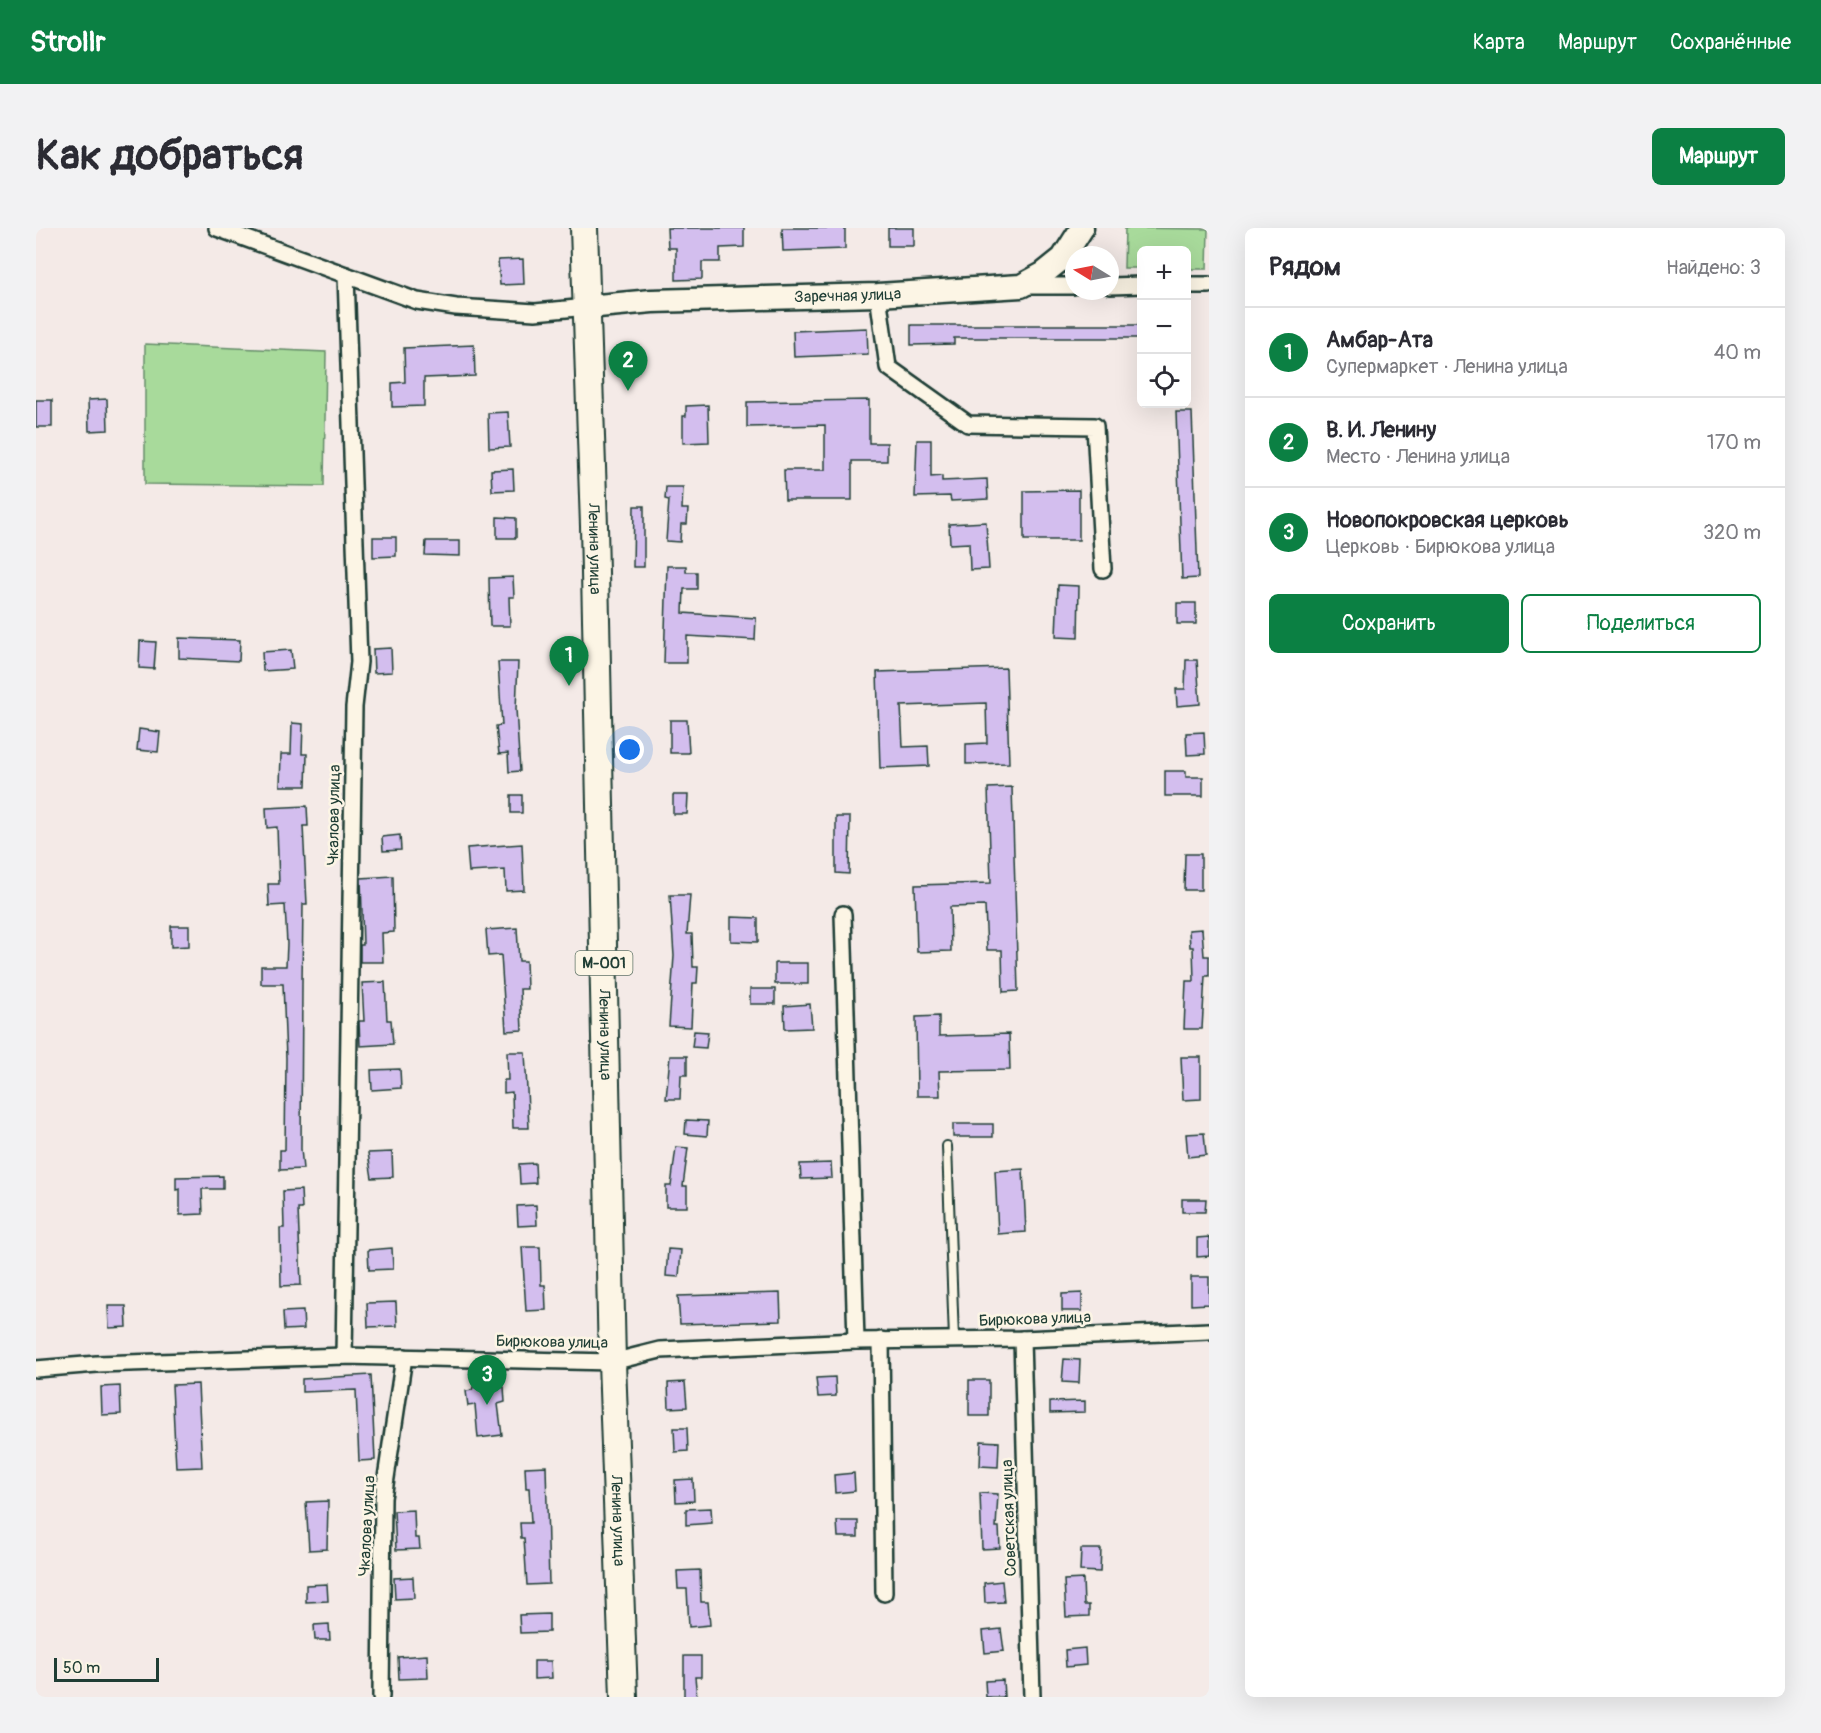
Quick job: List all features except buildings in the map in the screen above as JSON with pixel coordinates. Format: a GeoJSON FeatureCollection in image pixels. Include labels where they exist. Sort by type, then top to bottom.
{"type":"FeatureCollection","features":[{"type":"Feature","properties":{"kind":"main road","name":"Ленина улица"},"geometry":{"type":"LineString","coordinates":[[584,228],[595,538],[612,1362],[624,1697]]}},
{"type":"Feature","properties":{"kind":"street"},"geometry":{"type":"LineString","coordinates":[[217,228],[417,301],[456,307],[535,312],[587,307]]}},
{"type":"Feature","properties":{"kind":"street","name":"Заречная улица"},"geometry":{"type":"LineString","coordinates":[[587,307],[651,301],[879,295],[1021,286],[1043,274],[1063,258],[1082,228]]}},
{"type":"Feature","properties":{"kind":"street","name":"Чкалова улица"},"geometry":{"type":"LineString","coordinates":[[344,1356],[354,707],[360,662],[346,275]]}},
{"type":"Feature","properties":{"kind":"street"},"geometry":{"type":"LineString","coordinates":[[1119,286],[1137,285]]}},
{"type":"Feature","properties":{"kind":"street"},"geometry":{"type":"LineString","coordinates":[[1191,285],[1209,285]]}},
{"type":"Feature","properties":{"kind":"street"},"geometry":{"type":"LineString","coordinates":[[1021,286],[1065,286]]}},
{"type":"Feature","properties":{"kind":"street"},"geometry":{"type":"LineString","coordinates":[[879,295],[888,367],[968,423],[1095,426],[1103,569]]}},
{"type":"Feature","properties":{"kind":"street"},"geometry":{"type":"LineString","coordinates":[[843,914],[856,1341]]}},
{"type":"Feature","properties":{"kind":"street","name":"Бирюкова улица"},"geometry":{"type":"LineString","coordinates":[[36,1369],[97,1364],[344,1356],[612,1362],[660,1350],[881,1340],[1022,1339],[1209,1331]]}},
{"type":"Feature","properties":{"kind":"street","name":"Советская улица"},"geometry":{"type":"LineString","coordinates":[[1022,1339],[1032,1697]]}},
{"type":"Feature","properties":{"kind":"street"},"geometry":{"type":"LineString","coordinates":[[881,1340],[884,1593]]}},
{"type":"Feature","properties":{"kind":"street","name":"Чкалова улица"},"geometry":{"type":"LineString","coordinates":[[381,1697],[383,1498],[404,1357]]}},
{"type":"Feature","properties":{"kind":"lane"},"geometry":{"type":"LineString","coordinates":[[947,1146],[954,1339]]}},
{"type":"Feature","properties":{"kind":"green space"},"geometry":{"type":"Polygon","coordinates":[[[1125,228],[1208,229],[1207,269],[1191,269],[1191,246],[1137,246],[1137,268],[1124,268],[1125,228]]]}},
{"type":"Feature","properties":{"kind":"green space"},"geometry":{"type":"Polygon","coordinates":[[[145,344],[326,352],[324,486],[145,484],[145,344]]]}},
{"type":"Feature","properties":{"kind":"place","name":"В. И. Ленину"},"geometry":{"type":"Point","coordinates":[628,391]}},
{"type":"Feature","properties":{"kind":"place","name":"Амбар-Ата"},"geometry":{"type":"Point","coordinates":[569,686]}},
{"type":"Feature","properties":{"kind":"place","name":"Новопокровская церковь"},"geometry":{"type":"Point","coordinates":[487,1405]}}]}
